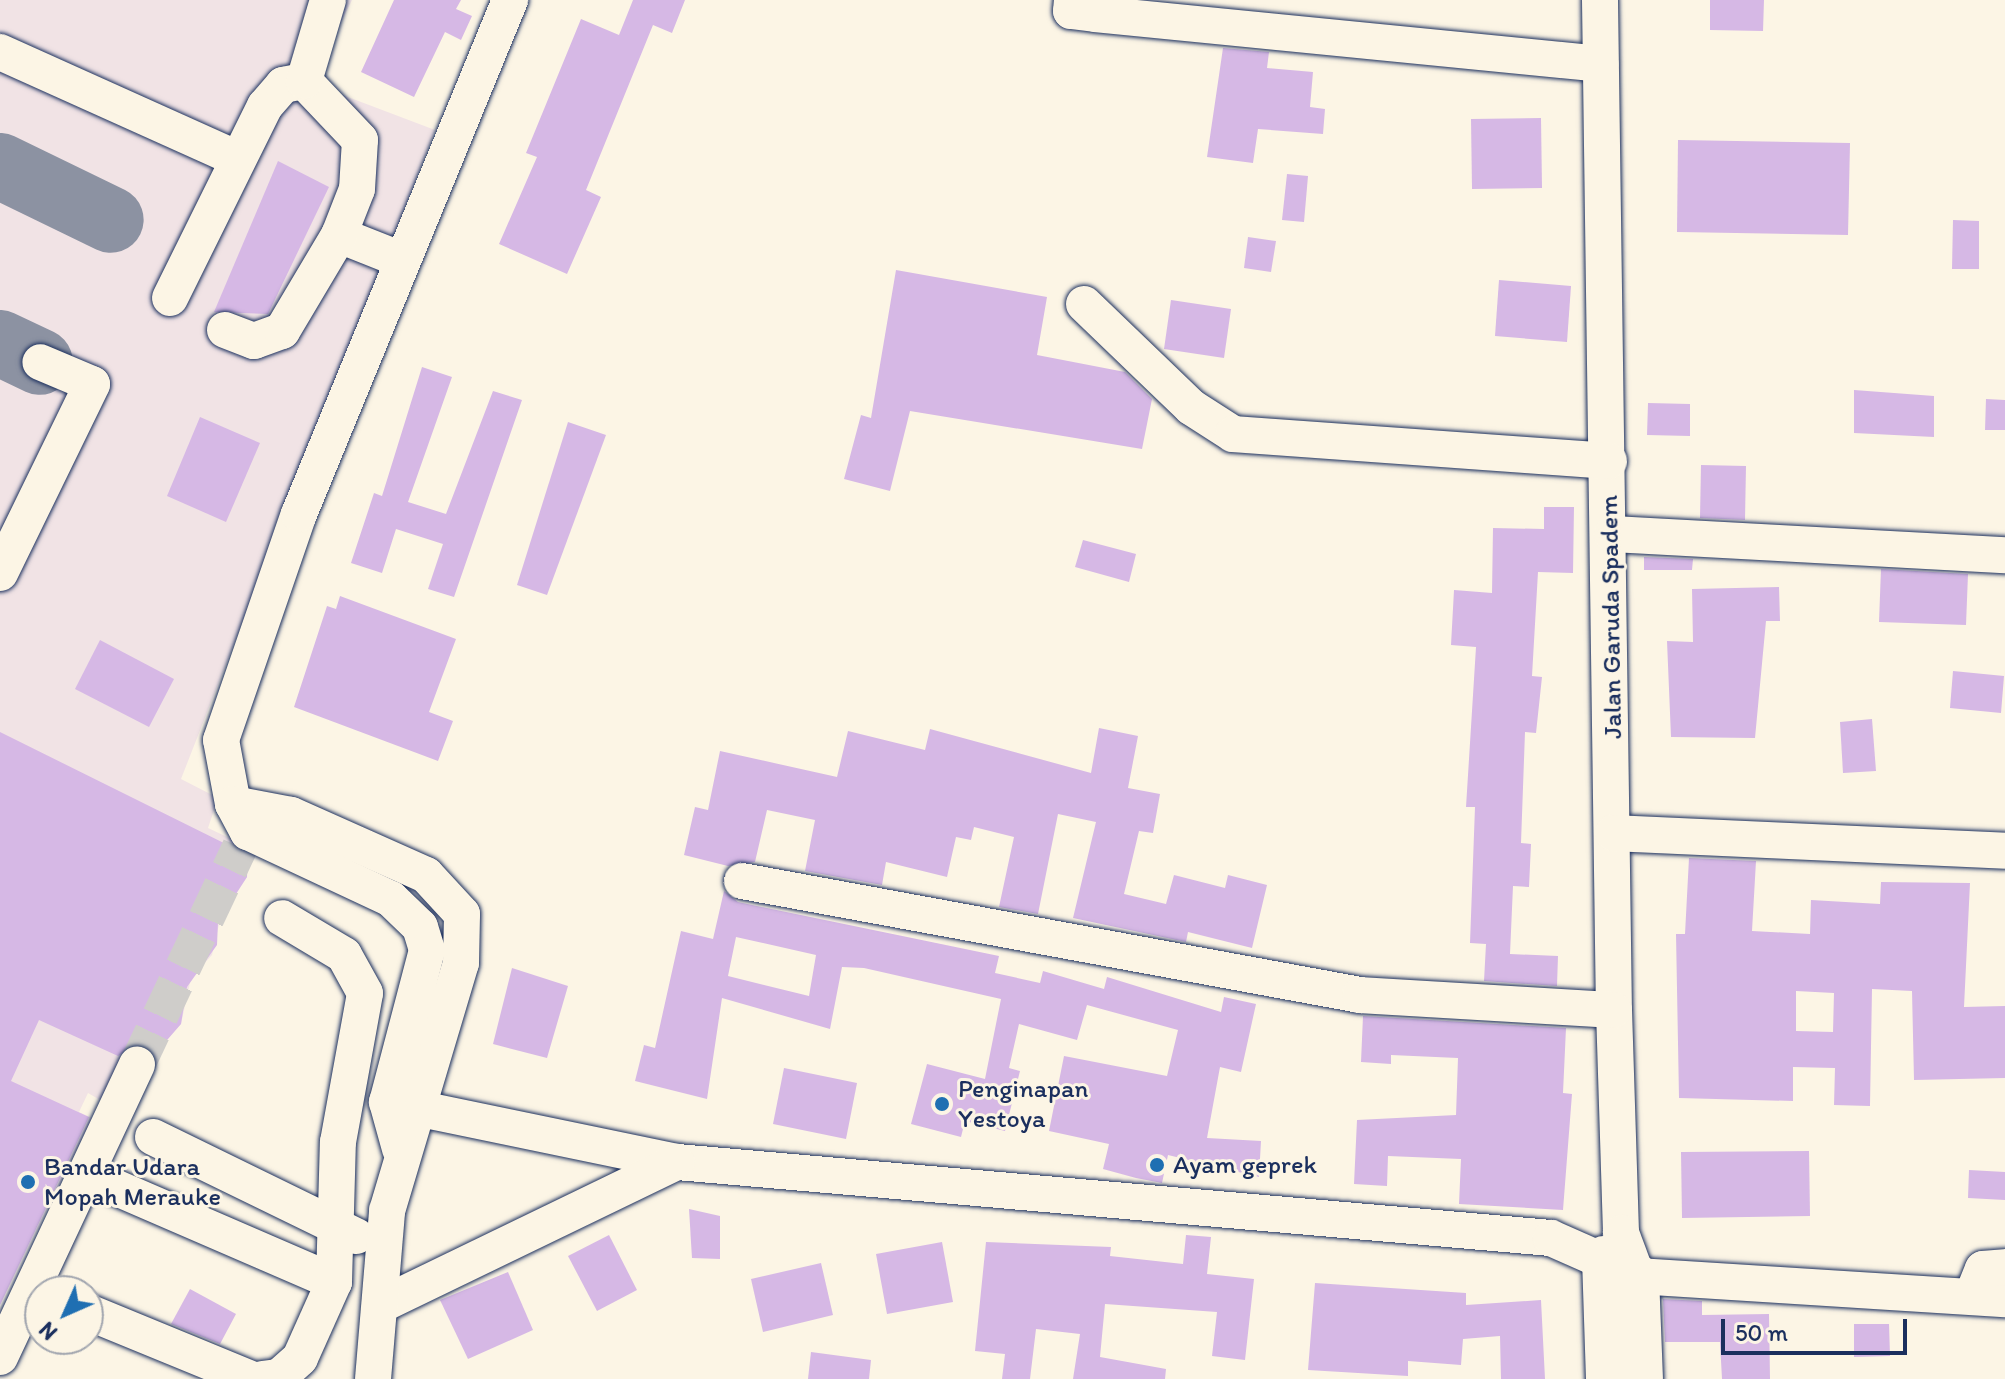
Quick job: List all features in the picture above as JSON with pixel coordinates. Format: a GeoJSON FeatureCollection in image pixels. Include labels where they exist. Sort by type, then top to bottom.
{"type":"FeatureCollection","features":[{"type":"Feature","properties":{"kind":"highway"},"geometry":{"type":"LineString","coordinates":[[1608,1379],[1620,1256]]}},
{"type":"Feature","properties":{"kind":"highway"},"geometry":{"type":"LineString","coordinates":[[1620,1256],[1641,1379]]}},
{"type":"Feature","properties":{"kind":"street"},"geometry":{"type":"LineString","coordinates":[[304,81],[328,0]]}},
{"type":"Feature","properties":{"kind":"street"},"geometry":{"type":"LineString","coordinates":[[373,1379],[385,1303],[382,1249],[400,1149],[427,950],[420,927],[391,899],[245,822],[221,740],[299,514],[510,0]]}},
{"type":"Feature","properties":{"kind":"street"},"geometry":{"type":"LineString","coordinates":[[1072,0],[1071,11],[1601,64]]}},
{"type":"Feature","properties":{"kind":"street","name":"Jalan Garuda Spadem"},"geometry":{"type":"LineString","coordinates":[[1600,0],[1612,534],[1614,1010],[1620,1256]]}},
{"type":"Feature","properties":{"kind":"street"},"geometry":{"type":"LineString","coordinates":[[0,52],[236,158]]}},
{"type":"Feature","properties":{"kind":"street"},"geometry":{"type":"LineString","coordinates":[[170,298],[236,158],[283,85],[304,81]]}},
{"type":"Feature","properties":{"kind":"street"},"geometry":{"type":"LineString","coordinates":[[225,330],[254,341],[282,331],[339,235],[363,163],[360,140],[304,81]]}},
{"type":"Feature","properties":{"kind":"street"},"geometry":{"type":"LineString","coordinates":[[339,235],[402,260]]}},
{"type":"Feature","properties":{"kind":"street"},"geometry":{"type":"LineString","coordinates":[[1084,304],[1191,407],[1233,434],[1609,461]]}},
{"type":"Feature","properties":{"kind":"street"},"geometry":{"type":"LineString","coordinates":[[0,573],[92,384],[40,362]]}},
{"type":"Feature","properties":{"kind":"street"},"geometry":{"type":"LineString","coordinates":[[1612,534],[2005,555]]}},
{"type":"Feature","properties":{"kind":"street"},"geometry":{"type":"LineString","coordinates":[[1613,833],[2005,851]]}},
{"type":"Feature","properties":{"kind":"street"},"geometry":{"type":"LineString","coordinates":[[742,881],[1360,995],[1614,1010]]}},
{"type":"Feature","properties":{"kind":"street"},"geometry":{"type":"LineString","coordinates":[[262,1379],[279,1377],[300,1358],[334,1282],[338,1142],[365,993],[344,955],[282,918]]}},
{"type":"Feature","properties":{"kind":"street"},"geometry":{"type":"LineString","coordinates":[[43,1275],[137,1065]]}},
{"type":"Feature","properties":{"kind":"street"},"geometry":{"type":"LineString","coordinates":[[404,1104],[677,1162],[1551,1238],[1620,1256],[1989,1297],[1983,1269],[2005,1267]]}},
{"type":"Feature","properties":{"kind":"street"},"geometry":{"type":"LineString","coordinates":[[153,1137],[382,1249]]}},
{"type":"Feature","properties":{"kind":"street"},"geometry":{"type":"LineString","coordinates":[[385,1303],[677,1162]]}},
{"type":"Feature","properties":{"kind":"street"},"geometry":{"type":"LineString","coordinates":[[89,1176],[334,1282]]}},
{"type":"Feature","properties":{"kind":"street"},"geometry":{"type":"LineString","coordinates":[[206,1228],[233,1176]]}},
{"type":"Feature","properties":{"kind":"street"},"geometry":{"type":"LineString","coordinates":[[0,1357],[24,1313]]}},
{"type":"Feature","properties":{"kind":"street"},"geometry":{"type":"LineString","coordinates":[[104,1319],[251,1379]]}},
{"type":"Feature","properties":{"kind":"shaded area"},"geometry":{"type":"Polygon","coordinates":[[[0,0],[352,0],[311,83],[435,130],[181,779],[218,798],[208,828],[242,844],[247,877],[222,911],[212,955],[191,978],[181,1024],[107,1104],[88,1093],[79,1112],[92,1118],[0,1305],[0,0]]]}},
{"type":"Feature","properties":{"kind":"building"},"geometry":{"type":"Polygon","coordinates":[[[394,0],[461,0],[456,9],[472,16],[461,40],[445,32],[414,97],[361,72],[394,0]]]}},
{"type":"Feature","properties":{"kind":"building"},"geometry":{"type":"Polygon","coordinates":[[[633,0],[685,0],[672,33],[653,25],[586,190],[601,197],[567,274],[499,244],[537,157],[526,153],[581,19],[619,35],[633,0]]]}},
{"type":"Feature","properties":{"kind":"building"},"geometry":{"type":"Polygon","coordinates":[[[1710,0],[1764,0],[1763,31],[1710,30],[1710,0]]]}},
{"type":"Feature","properties":{"kind":"building"},"geometry":{"type":"Polygon","coordinates":[[[1223,48],[1269,52],[1267,68],[1313,72],[1310,107],[1325,109],[1323,134],[1258,129],[1253,163],[1207,157],[1223,48]]]}},
{"type":"Feature","properties":{"kind":"building"},"geometry":{"type":"Polygon","coordinates":[[[1541,118],[1542,188],[1472,189],[1471,119],[1541,118]]]}},
{"type":"Feature","properties":{"kind":"building"},"geometry":{"type":"Polygon","coordinates":[[[1678,140],[1850,143],[1848,235],[1677,232],[1678,140]]]}},
{"type":"Feature","properties":{"kind":"building"},"geometry":{"type":"Polygon","coordinates":[[[278,161],[329,187],[268,314],[214,312],[278,161]]]}},
{"type":"Feature","properties":{"kind":"building"},"geometry":{"type":"Polygon","coordinates":[[[1287,174],[1308,176],[1304,222],[1282,220],[1287,174]]]}},
{"type":"Feature","properties":{"kind":"building"},"geometry":{"type":"Polygon","coordinates":[[[1953,220],[1979,221],[1979,269],[1952,269],[1953,220]]]}},
{"type":"Feature","properties":{"kind":"building"},"geometry":{"type":"Polygon","coordinates":[[[1248,237],[1276,241],[1271,272],[1244,268],[1248,237]]]}},
{"type":"Feature","properties":{"kind":"building"},"geometry":{"type":"Polygon","coordinates":[[[896,270],[1047,297],[1037,355],[1125,372],[1152,399],[1142,449],[910,411],[890,491],[844,479],[861,415],[871,418],[896,270]]]}},
{"type":"Feature","properties":{"kind":"building"},"geometry":{"type":"Polygon","coordinates":[[[1499,280],[1571,286],[1567,342],[1495,336],[1499,280]]]}},
{"type":"Feature","properties":{"kind":"building"},"geometry":{"type":"Polygon","coordinates":[[[1171,300],[1231,309],[1224,358],[1164,349],[1171,300]]]}},
{"type":"Feature","properties":{"kind":"building"},"geometry":{"type":"Polygon","coordinates":[[[422,367],[452,377],[408,502],[446,514],[493,391],[522,400],[454,597],[428,589],[443,544],[396,529],[382,573],[351,563],[374,493],[382,496],[422,367]]]}},
{"type":"Feature","properties":{"kind":"building"},"geometry":{"type":"Polygon","coordinates":[[[1854,390],[1934,396],[1934,437],[1854,433],[1854,390]]]}},
{"type":"Feature","properties":{"kind":"building"},"geometry":{"type":"Polygon","coordinates":[[[1986,399],[2005,400],[2005,430],[1985,430],[1986,399]]]}},
{"type":"Feature","properties":{"kind":"building"},"geometry":{"type":"Polygon","coordinates":[[[1648,403],[1690,404],[1690,436],[1647,435],[1648,403]]]}},
{"type":"Feature","properties":{"kind":"building"},"geometry":{"type":"Polygon","coordinates":[[[200,417],[260,443],[226,522],[167,496],[200,417]]]}},
{"type":"Feature","properties":{"kind":"building"},"geometry":{"type":"Polygon","coordinates":[[[568,422],[606,435],[547,595],[517,585],[568,422]]]}},
{"type":"Feature","properties":{"kind":"building"},"geometry":{"type":"Polygon","coordinates":[[[1701,465],[1746,466],[1745,520],[1700,518],[1701,465]]]}},
{"type":"Feature","properties":{"kind":"building"},"geometry":{"type":"Polygon","coordinates":[[[1544,507],[1574,507],[1573,573],[1538,572],[1532,676],[1542,677],[1536,733],[1525,732],[1521,843],[1531,844],[1529,887],[1513,886],[1510,954],[1558,956],[1557,986],[1484,981],[1486,944],[1470,943],[1475,807],[1466,807],[1476,647],[1451,645],[1454,590],[1492,593],[1493,528],[1544,529],[1544,507]]]}},
{"type":"Feature","properties":{"kind":"building"},"geometry":{"type":"Polygon","coordinates":[[[1083,540],[1136,554],[1129,582],[1075,567],[1083,540]]]}},
{"type":"Feature","properties":{"kind":"building"},"geometry":{"type":"Polygon","coordinates":[[[1644,557],[1693,559],[1692,570],[1644,570],[1644,557]]]}},
{"type":"Feature","properties":{"kind":"building"},"geometry":{"type":"Polygon","coordinates":[[[1881,569],[1968,574],[1966,625],[1879,622],[1881,569]]]}},
{"type":"Feature","properties":{"kind":"building"},"geometry":{"type":"Polygon","coordinates":[[[1779,587],[1780,621],[1766,621],[1755,738],[1671,737],[1667,641],[1693,642],[1692,589],[1779,587]]]}},
{"type":"Feature","properties":{"kind":"building"},"geometry":{"type":"Polygon","coordinates":[[[340,596],[456,639],[429,712],[453,721],[438,761],[294,707],[327,606],[336,609],[340,596]]]}},
{"type":"Feature","properties":{"kind":"building"},"geometry":{"type":"Polygon","coordinates":[[[100,640],[174,679],[149,727],[75,689],[100,640]]]}},
{"type":"Feature","properties":{"kind":"building"},"geometry":{"type":"Polygon","coordinates":[[[1953,671],[2004,676],[2001,713],[1950,708],[1953,671]]]}},
{"type":"Feature","properties":{"kind":"building"},"geometry":{"type":"Polygon","coordinates":[[[1872,719],[1876,771],[1843,773],[1840,722],[1872,719]]]}},
{"type":"Feature","properties":{"kind":"building"},"geometry":{"type":"Polygon","coordinates":[[[1099,728],[1138,736],[1128,788],[1160,794],[1153,833],[1139,831],[1124,894],[1166,904],[1174,875],[1225,888],[1228,875],[1267,885],[1252,948],[1188,932],[1186,942],[1073,918],[1096,822],[1058,814],[1038,914],[999,907],[1014,837],[974,827],[971,840],[956,837],[947,877],[886,862],[882,885],[805,871],[815,820],[767,810],[755,862],[728,866],[684,855],[695,807],[708,810],[720,751],[837,777],[848,731],[925,750],[930,729],[1091,773],[1099,728]]]}},
{"type":"Feature","properties":{"kind":"building"},"geometry":{"type":"Polygon","coordinates":[[[0,732],[248,855],[247,877],[218,922],[217,945],[187,987],[181,1024],[155,1054],[136,1044],[118,1056],[39,1020],[11,1081],[89,1117],[0,1305],[0,732]]]}},
{"type":"Feature","properties":{"kind":"building"},"geometry":{"type":"Polygon","coordinates":[[[1689,858],[1756,861],[1752,931],[1810,934],[1811,900],[1880,904],[1881,882],[1970,883],[1964,1007],[2005,1006],[2005,1078],[1914,1080],[1912,991],[1872,989],[1870,1106],[1834,1105],[1835,1068],[1793,1067],[1793,1101],[1679,1098],[1676,934],[1685,934],[1689,858]],[[1796,991],[1796,1031],[1833,1032],[1834,993],[1796,991]]]}},
{"type":"Feature","properties":{"kind":"building"},"geometry":{"type":"Polygon","coordinates":[[[724,891],[738,902],[999,956],[995,973],[1040,983],[1043,971],[1104,989],[1107,977],[1221,1012],[1224,997],[1256,1004],[1241,1072],[1220,1067],[1207,1138],[1261,1141],[1259,1177],[1168,1155],[1162,1183],[1136,1178],[1103,1169],[1109,1144],[1049,1131],[1064,1056],[1167,1076],[1178,1030],[1087,1005],[1077,1040],[1019,1024],[1009,1068],[1020,1071],[1005,1131],[965,1121],[961,1137],[911,1124],[927,1064],[985,1079],[1001,999],[864,968],[842,967],[830,1029],[722,998],[707,1099],[635,1081],[644,1045],[655,1048],[681,931],[713,939],[724,891]],[[736,937],[728,976],[809,996],[816,955],[736,937]]]}},
{"type":"Feature","properties":{"kind":"building"},"geometry":{"type":"Polygon","coordinates":[[[512,968],[568,986],[547,1058],[493,1044],[512,968]]]}},
{"type":"Feature","properties":{"kind":"building"},"geometry":{"type":"Polygon","coordinates":[[[1363,1016],[1566,1028],[1563,1093],[1572,1094],[1563,1210],[1459,1204],[1461,1159],[1388,1156],[1387,1186],[1354,1184],[1357,1120],[1456,1115],[1458,1058],[1391,1055],[1391,1064],[1361,1062],[1363,1016]]]}},
{"type":"Feature","properties":{"kind":"building"},"geometry":{"type":"Polygon","coordinates":[[[784,1068],[857,1083],[846,1139],[773,1124],[784,1068]]]}},
{"type":"Feature","properties":{"kind":"building"},"geometry":{"type":"Polygon","coordinates":[[[1809,1151],[1810,1216],[1682,1218],[1681,1152],[1809,1151]]]}},
{"type":"Feature","properties":{"kind":"building"},"geometry":{"type":"Polygon","coordinates":[[[1969,1170],[2005,1172],[2005,1200],[1968,1198],[1969,1170]]]}},
{"type":"Feature","properties":{"kind":"building"},"geometry":{"type":"Polygon","coordinates":[[[689,1209],[720,1216],[720,1259],[692,1258],[689,1209]]]}},
{"type":"Feature","properties":{"kind":"building"},"geometry":{"type":"Polygon","coordinates":[[[609,1235],[637,1290],[597,1311],[568,1256],[609,1235]]]}},
{"type":"Feature","properties":{"kind":"building"},"geometry":{"type":"Polygon","coordinates":[[[1186,1235],[1211,1237],[1207,1274],[1254,1279],[1245,1360],[1212,1356],[1217,1312],[1105,1304],[1100,1357],[1166,1369],[1165,1379],[1073,1379],[1080,1334],[1036,1329],[1030,1379],[1002,1379],[1005,1354],[975,1351],[986,1242],[1111,1247],[1110,1256],[1183,1264],[1186,1235]]]}},
{"type":"Feature","properties":{"kind":"building"},"geometry":{"type":"Polygon","coordinates":[[[942,1242],[953,1302],[887,1314],[876,1254],[942,1242]]]}},
{"type":"Feature","properties":{"kind":"building"},"geometry":{"type":"Polygon","coordinates":[[[821,1263],[833,1315],[763,1332],[751,1279],[821,1263]]]}},
{"type":"Feature","properties":{"kind":"building"},"geometry":{"type":"Polygon","coordinates":[[[508,1272],[533,1330],[468,1359],[440,1300],[508,1272]]]}},
{"type":"Feature","properties":{"kind":"building"},"geometry":{"type":"Polygon","coordinates":[[[1315,1283],[1466,1293],[1466,1305],[1541,1300],[1545,1379],[1501,1379],[1500,1336],[1463,1339],[1461,1365],[1408,1361],[1408,1376],[1308,1370],[1315,1283]]]}},
{"type":"Feature","properties":{"kind":"building"},"geometry":{"type":"Polygon","coordinates":[[[190,1289],[236,1314],[220,1344],[171,1324],[190,1289]]]}},
{"type":"Feature","properties":{"kind":"building"},"geometry":{"type":"Polygon","coordinates":[[[1663,1299],[1702,1301],[1702,1315],[1769,1314],[1770,1379],[1722,1379],[1720,1342],[1665,1342],[1663,1299]]]}},
{"type":"Feature","properties":{"kind":"building"},"geometry":{"type":"Polygon","coordinates":[[[1854,1324],[1889,1324],[1890,1356],[1854,1357],[1854,1324]]]}},
{"type":"Feature","properties":{"kind":"building"},"geometry":{"type":"Polygon","coordinates":[[[811,1352],[871,1360],[869,1379],[808,1379],[811,1352]]]}},
{"type":"Feature","properties":{"kind":"taxiway"},"geometry":{"type":"LineString","coordinates":[[0,166],[111,220]]}},
{"type":"Feature","properties":{"kind":"taxiway"},"geometry":{"type":"LineString","coordinates":[[0,343],[40,362]]}},
{"type":"Feature","properties":{"kind":"tunnel"},"geometry":{"type":"LineString","coordinates":[[137,1065],[240,847]]}},
{"type":"Feature","properties":{"kind":"place","name":"Penginapan Yestoya"},"geometry":{"type":"Point","coordinates":[942,1104]}},
{"type":"Feature","properties":{"kind":"place","name":"Ayam geprek"},"geometry":{"type":"Point","coordinates":[1157,1165]}},
{"type":"Feature","properties":{"kind":"place","name":"Bandar Udara Mopah Merauke"},"geometry":{"type":"Point","coordinates":[28,1182]}}]}
